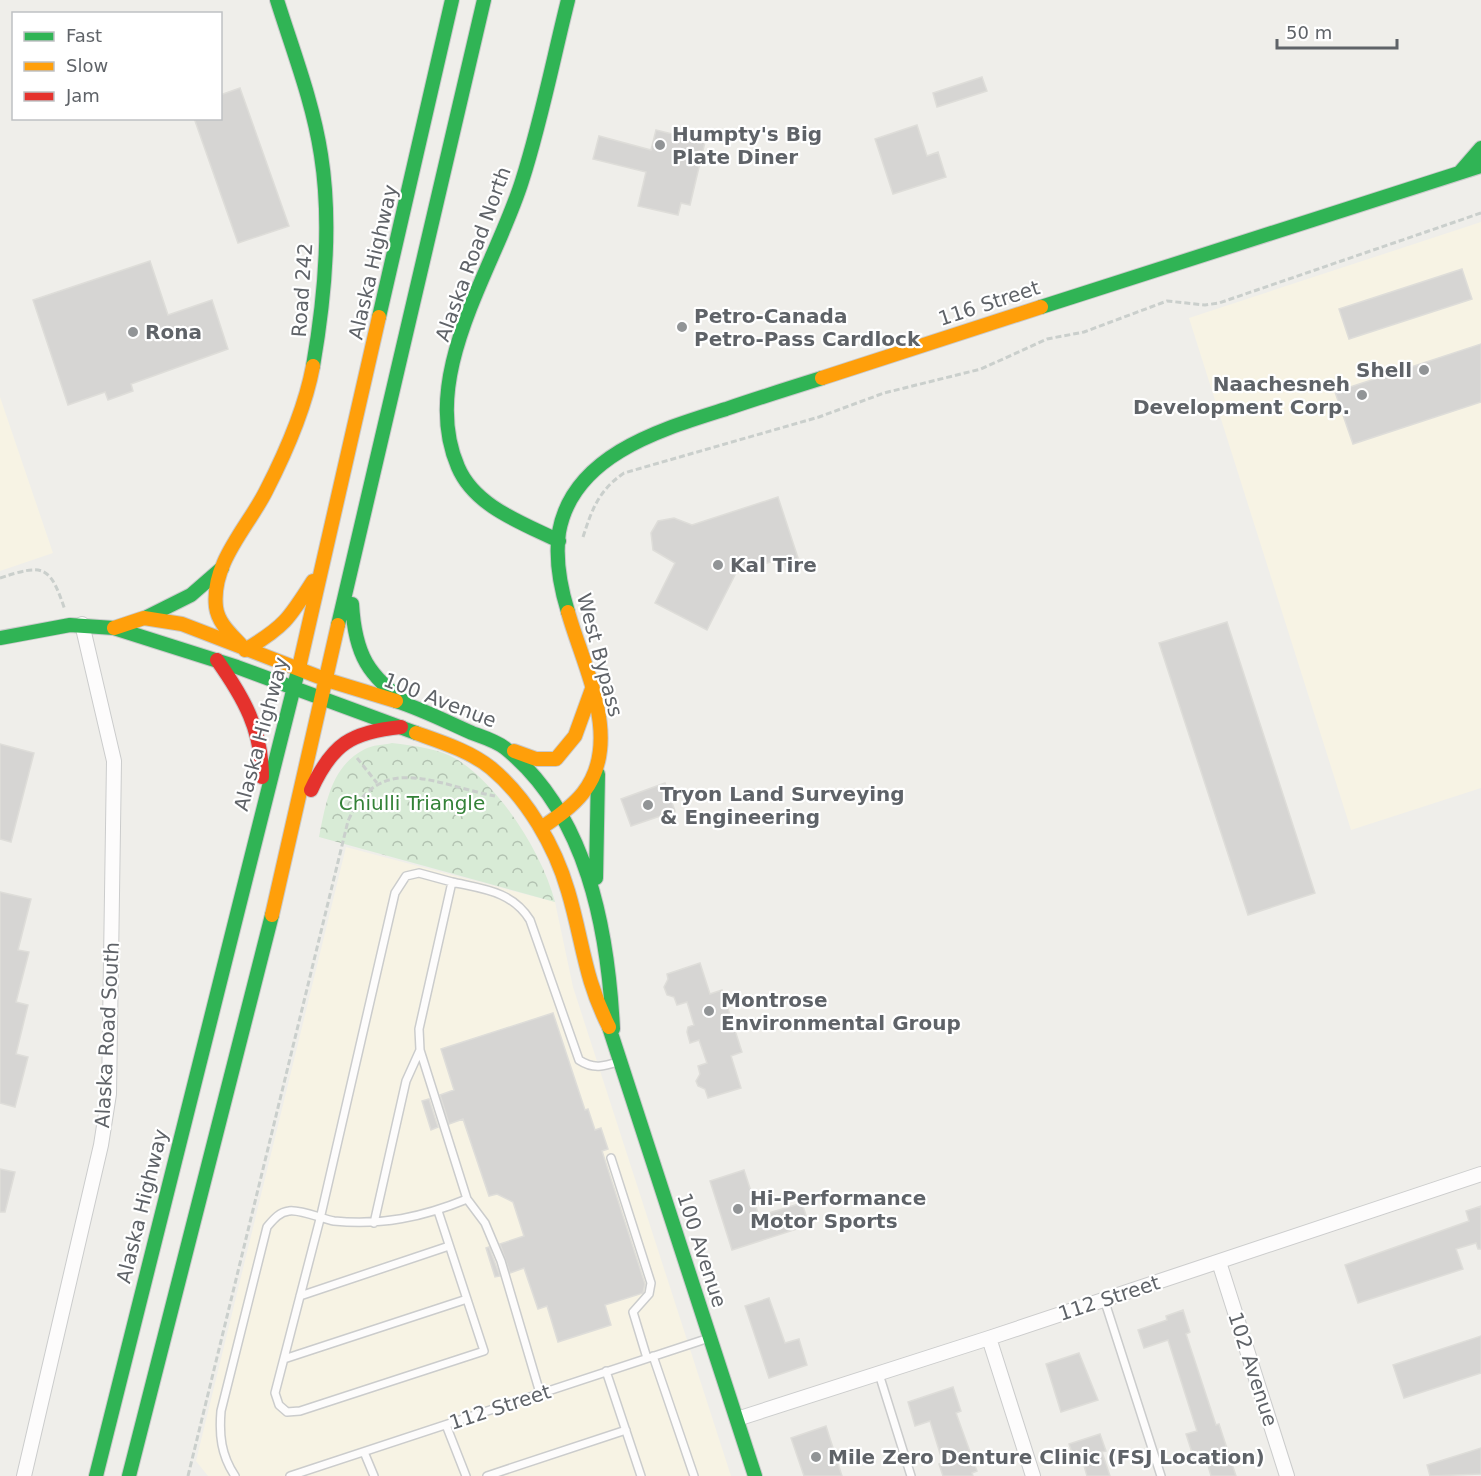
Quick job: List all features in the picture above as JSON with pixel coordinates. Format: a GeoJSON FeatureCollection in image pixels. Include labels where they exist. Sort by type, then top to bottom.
{"type":"FeatureCollection","features":[{"type":"Feature","properties":{"kind":"main road","name":"Road 242"},"geometry":{"type":"LineString","coordinates":[[114,628],[144,618],[191,595],[222,568],[264,496],[293,430],[317,354],[323,290],[326,201],[321,153],[305,88],[277,0]]}},
{"type":"Feature","properties":{"kind":"main road","name":"Alaska Highway"},"geometry":{"type":"LineString","coordinates":[[96,1476],[261,811],[299,668],[452,0]]}},
{"type":"Feature","properties":{"kind":"main road"},"geometry":{"type":"LineString","coordinates":[[129,1476],[292,837],[484,0]]}},
{"type":"Feature","properties":{"kind":"main road","name":"Alaska Road North"},"geometry":{"type":"LineString","coordinates":[[559,541],[491,507],[468,485],[450,447],[447,400],[471,306],[522,183],[568,0]]}},
{"type":"Feature","properties":{"kind":"main road"},"geometry":{"type":"LineString","coordinates":[[1460,172],[1481,148]]}},
{"type":"Feature","properties":{"kind":"main road","name":"116 Street"},"geometry":{"type":"LineString","coordinates":[[559,541],[572,501],[585,482],[616,452],[639,438],[1481,166]]}},
{"type":"Feature","properties":{"kind":"main road"},"geometry":{"type":"LineString","coordinates":[[1460,172],[1481,175]]}},
{"type":"Feature","properties":{"kind":"main road","name":"West Bypass"},"geometry":{"type":"LineString","coordinates":[[541,828],[584,795],[599,764],[600,731],[592,689],[562,588],[559,541]]}},
{"type":"Feature","properties":{"kind":"main road"},"geometry":{"type":"LineString","coordinates":[[245,650],[277,631],[291,616],[322,566]]}},
{"type":"Feature","properties":{"kind":"main road","name":"Road 242"},"geometry":{"type":"LineString","coordinates":[[222,568],[216,608],[220,622],[245,650]]}},
{"type":"Feature","properties":{"kind":"main road"},"geometry":{"type":"LineString","coordinates":[[351,579],[352,624],[358,651],[367,669],[380,685],[409,705]]}},
{"type":"Feature","properties":{"kind":"main road","name":"100 Avenue"},"geometry":{"type":"LineString","coordinates":[[144,618],[182,624],[327,680],[409,705],[502,747],[540,782],[563,813],[580,849],[598,922],[611,992],[613,1035]]}},
{"type":"Feature","properties":{"kind":"main road","name":"100 Avenue"},"geometry":{"type":"LineString","coordinates":[[0,638],[76,625],[114,628],[217,660],[450,745],[490,766],[517,795],[541,828],[568,890],[584,965],[594,998],[613,1035],[755,1476]]}},
{"type":"Feature","properties":{"kind":"main road"},"geometry":{"type":"LineString","coordinates":[[217,660],[249,705],[260,734],[263,752],[261,811]]}},
{"type":"Feature","properties":{"kind":"main road"},"geometry":{"type":"LineString","coordinates":[[502,747],[536,759],[556,759],[572,743],[579,730],[592,689]]}},
{"type":"Feature","properties":{"kind":"main road"},"geometry":{"type":"LineString","coordinates":[[292,837],[321,766],[332,750],[359,732],[401,727]]}},
{"type":"Feature","properties":{"kind":"main road"},"geometry":{"type":"LineString","coordinates":[[598,922],[595,849],[599,764]]}},
{"type":"Feature","properties":{"kind":"main road"},"geometry":{"type":"LineString","coordinates":[[107,1476],[116,1390]]}},
{"type":"Feature","properties":{"kind":"street","name":"Alaska Road South"},"geometry":{"type":"LineString","coordinates":[[24,1476],[101,1145],[109,1094],[114,761],[76,625]]}},
{"type":"Feature","properties":{"kind":"street","name":"112 Street"},"geometry":{"type":"LineString","coordinates":[[736,1419],[989,1338],[1481,1174]]}},
{"type":"Feature","properties":{"kind":"street","name":"102 Avenue"},"geometry":{"type":"LineString","coordinates":[[1219,1262],[1287,1476]]}},
{"type":"Feature","properties":{"kind":"street"},"geometry":{"type":"LineString","coordinates":[[989,1338],[1034,1476]]}},
{"type":"Feature","properties":{"kind":"lane"},"geometry":{"type":"LineString","coordinates":[[438,1211],[484,1351],[300,1411],[286,1412],[279,1405],[275,1393],[320,1219],[394,893],[406,876],[419,873],[502,893],[522,907],[530,920],[579,1060],[589,1067],[602,1067],[621,1061]]}},
{"type":"Feature","properties":{"kind":"lane"},"geometry":{"type":"LineString","coordinates":[[452,882],[419,1029],[420,1050],[466,1199],[485,1223],[501,1261],[540,1393]]}},
{"type":"Feature","properties":{"kind":"lane"},"geometry":{"type":"LineString","coordinates":[[374,1223],[406,1081],[420,1050]]}},
{"type":"Feature","properties":{"kind":"lane"},"geometry":{"type":"LineString","coordinates":[[611,1158],[651,1283],[649,1294],[633,1312],[694,1476]]}},
{"type":"Feature","properties":{"kind":"lane"},"geometry":{"type":"LineString","coordinates":[[234,1476],[222,1448],[219,1431],[221,1411],[267,1227],[276,1216],[290,1210],[320,1219],[374,1223],[438,1211],[466,1199]]}},
{"type":"Feature","properties":{"kind":"lane"},"geometry":{"type":"LineString","coordinates":[[300,1296],[450,1246]]}},
{"type":"Feature","properties":{"kind":"lane"},"geometry":{"type":"LineString","coordinates":[[284,1359],[467,1299]]}},
{"type":"Feature","properties":{"kind":"lane"},"geometry":{"type":"LineString","coordinates":[[1104,1299],[1161,1476]]}},
{"type":"Feature","properties":{"kind":"lane","name":"112 Street"},"geometry":{"type":"LineString","coordinates":[[290,1476],[710,1338]]}},
{"type":"Feature","properties":{"kind":"lane"},"geometry":{"type":"LineString","coordinates":[[606,1371],[640,1476]]}},
{"type":"Feature","properties":{"kind":"lane"},"geometry":{"type":"LineString","coordinates":[[879,1374],[911,1476]]}},
{"type":"Feature","properties":{"kind":"lane"},"geometry":{"type":"LineString","coordinates":[[446,1425],[466,1476]]}},
{"type":"Feature","properties":{"kind":"lane"},"geometry":{"type":"LineString","coordinates":[[486,1476],[626,1430]]}},
{"type":"Feature","properties":{"kind":"lane"},"geometry":{"type":"LineString","coordinates":[[364,1452],[374,1476]]}},
{"type":"Feature","properties":{"kind":"path"},"geometry":{"type":"LineString","coordinates":[[583,537],[598,496],[608,484],[624,474],[819,417],[884,393],[981,369],[1047,339],[1084,332],[1167,301],[1219,303],[1481,213]]}},
{"type":"Feature","properties":{"kind":"path"},"geometry":{"type":"LineString","coordinates":[[0,578],[24,570],[38,570],[52,577],[76,625]]}},
{"type":"Feature","properties":{"kind":"path"},"geometry":{"type":"LineString","coordinates":[[353,752],[377,783]]}},
{"type":"Feature","properties":{"kind":"path"},"geometry":{"type":"LineString","coordinates":[[188,1476],[348,821],[355,805],[377,783],[399,778],[418,778],[503,798]]}},
{"type":"Feature","properties":{"kind":"shaded area"},"geometry":{"type":"Polygon","coordinates":[[[1481,222],[1481,788],[1351,830],[1189,318],[1481,222]]]}},
{"type":"Feature","properties":{"kind":"shaded area"},"geometry":{"type":"Polygon","coordinates":[[[0,397],[53,553],[0,571],[0,397]]]}},
{"type":"Feature","properties":{"kind":"shaded area"},"geometry":{"type":"Polygon","coordinates":[[[346,847],[555,902],[573,987],[731,1476],[208,1476],[196,1461],[346,847]]]}},
{"type":"Feature","properties":{"kind":"green space","name":"Chiulli Triangle"},"geometry":{"type":"Polygon","coordinates":[[[392,743],[443,753],[458,760],[474,772],[504,804],[518,823],[540,863],[555,902],[319,837],[332,787],[344,765],[368,748],[392,743]]]}},
{"type":"Feature","properties":{"kind":"building"},"geometry":{"type":"Polygon","coordinates":[[[982,77],[987,91],[937,107],[933,93],[982,77]]]}},
{"type":"Feature","properties":{"kind":"building"},"geometry":{"type":"Polygon","coordinates":[[[240,88],[289,226],[238,243],[195,120],[222,120],[222,94],[240,88]]]}},
{"type":"Feature","properties":{"kind":"building"},"geometry":{"type":"Polygon","coordinates":[[[917,125],[927,156],[938,152],[946,177],[893,194],[875,139],[917,125]]]}},
{"type":"Feature","properties":{"kind":"building"},"geometry":{"type":"Polygon","coordinates":[[[656,130],[705,142],[690,205],[681,203],[678,215],[638,206],[646,172],[593,159],[599,136],[651,150],[656,130]]]}},
{"type":"Feature","properties":{"kind":"building","name":"Rona"},"geometry":{"type":"Polygon","coordinates":[[[150,261],[168,315],[212,300],[228,349],[131,384],[133,391],[108,400],[105,392],[68,405],[33,300],[150,261]]]}},
{"type":"Feature","properties":{"kind":"building","name":"Shell"},"geometry":{"type":"Polygon","coordinates":[[[1462,269],[1472,299],[1349,339],[1339,309],[1462,269]]]}},
{"type":"Feature","properties":{"kind":"building"},"geometry":{"type":"Polygon","coordinates":[[[1481,344],[1481,402],[1353,444],[1335,392],[1481,344]]]}},
{"type":"Feature","properties":{"kind":"building","name":"Kal Tire"},"geometry":{"type":"Polygon","coordinates":[[[778,497],[801,567],[788,571],[783,558],[736,573],[707,630],[655,603],[675,563],[653,550],[651,533],[658,521],[674,518],[692,525],[778,497]]]}},
{"type":"Feature","properties":{"kind":"building"},"geometry":{"type":"Polygon","coordinates":[[[1227,622],[1315,893],[1248,915],[1159,643],[1227,622]]]}},
{"type":"Feature","properties":{"kind":"building"},"geometry":{"type":"Polygon","coordinates":[[[0,744],[34,753],[11,842],[0,839],[0,744]]]}},
{"type":"Feature","properties":{"kind":"building","name":"Tryon Land Surveying & Engineering"},"geometry":{"type":"Polygon","coordinates":[[[665,783],[675,811],[631,826],[621,799],[665,783]]]}},
{"type":"Feature","properties":{"kind":"building"},"geometry":{"type":"Polygon","coordinates":[[[0,892],[31,899],[18,950],[29,952],[16,1002],[28,1005],[16,1054],[28,1057],[15,1107],[0,1103],[0,892]]]}},
{"type":"Feature","properties":{"kind":"building"},"geometry":{"type":"Polygon","coordinates":[[[700,963],[710,994],[722,990],[742,1052],[731,1056],[741,1088],[708,1098],[705,1089],[698,1086],[696,1081],[700,1074],[698,1066],[707,1063],[699,1040],[690,1043],[688,1027],[694,1025],[687,1002],[677,1005],[674,997],[667,995],[664,987],[668,979],[667,974],[700,963]]]}},
{"type":"Feature","properties":{"kind":"building"},"geometry":{"type":"Polygon","coordinates":[[[553,1013],[585,1110],[588,1109],[595,1130],[601,1128],[608,1149],[602,1151],[645,1284],[643,1293],[605,1305],[611,1325],[558,1342],[547,1306],[538,1309],[524,1268],[510,1273],[500,1244],[524,1236],[513,1202],[497,1194],[489,1196],[463,1119],[449,1124],[440,1095],[454,1090],[441,1049],[553,1013]]]}},
{"type":"Feature","properties":{"kind":"building"},"geometry":{"type":"Polygon","coordinates":[[[429,1099],[438,1127],[431,1130],[422,1101],[429,1099]]]}},
{"type":"Feature","properties":{"kind":"building"},"geometry":{"type":"Polygon","coordinates":[[[0,1169],[15,1172],[5,1212],[0,1212],[0,1169]]]}},
{"type":"Feature","properties":{"kind":"building","name":"Hi-Performance Motor Sports"},"geometry":{"type":"Polygon","coordinates":[[[744,1170],[759,1216],[802,1203],[809,1225],[732,1250],[710,1181],[744,1170]]]}},
{"type":"Feature","properties":{"kind":"building"},"geometry":{"type":"Polygon","coordinates":[[[1481,1206],[1481,1249],[1478,1249],[1476,1243],[1456,1249],[1463,1269],[1358,1303],[1345,1265],[1469,1221],[1466,1211],[1481,1206]]]}},
{"type":"Feature","properties":{"kind":"building"},"geometry":{"type":"Polygon","coordinates":[[[489,1247],[500,1276],[495,1277],[486,1248],[489,1247]]]}},
{"type":"Feature","properties":{"kind":"building"},"geometry":{"type":"Polygon","coordinates":[[[769,1298],[785,1343],[799,1339],[807,1365],[769,1378],[745,1306],[769,1298]]]}},
{"type":"Feature","properties":{"kind":"building"},"geometry":{"type":"Polygon","coordinates":[[[1183,1310],[1190,1332],[1186,1334],[1216,1425],[1219,1424],[1236,1476],[1211,1476],[1207,1462],[1196,1465],[1186,1434],[1197,1431],[1168,1340],[1144,1348],[1138,1330],[1167,1320],[1166,1316],[1183,1310]]]}},
{"type":"Feature","properties":{"kind":"building"},"geometry":{"type":"Polygon","coordinates":[[[1481,1336],[1481,1373],[1404,1398],[1393,1365],[1481,1336]]]}},
{"type":"Feature","properties":{"kind":"building"},"geometry":{"type":"Polygon","coordinates":[[[1079,1353],[1098,1400],[1061,1412],[1046,1364],[1079,1353]]]}},
{"type":"Feature","properties":{"kind":"building"},"geometry":{"type":"Polygon","coordinates":[[[953,1387],[961,1411],[956,1413],[977,1471],[972,1473],[973,1476],[943,1476],[939,1464],[943,1463],[930,1421],[915,1426],[908,1402],[953,1387]]]}},
{"type":"Feature","properties":{"kind":"building","name":"Mile Zero Denture Clinic (FSJ Location)"},"geometry":{"type":"Polygon","coordinates":[[[826,1426],[842,1476],[804,1476],[791,1438],[826,1426]]]}},
{"type":"Feature","properties":{"kind":"building"},"geometry":{"type":"Polygon","coordinates":[[[1100,1434],[1106,1451],[1102,1452],[1110,1476],[1087,1476],[1082,1459],[1075,1461],[1069,1444],[1100,1434]]]}},
{"type":"Feature","properties":{"kind":"building"},"geometry":{"type":"Polygon","coordinates":[[[1481,1448],[1481,1474],[1430,1476],[1427,1465],[1481,1448]]]}},
{"type":"Feature","properties":{"kind":"traffic: fast"},"geometry":{"type":"LineString","coordinates":[[277,0],[313,116],[324,181],[326,260],[313,366]]}},
{"type":"Feature","properties":{"kind":"traffic: fast"},"geometry":{"type":"LineString","coordinates":[[379,317],[452,0]]}},
{"type":"Feature","properties":{"kind":"traffic: fast"},"geometry":{"type":"LineString","coordinates":[[338,625],[484,0]]}},
{"type":"Feature","properties":{"kind":"traffic: fast"},"geometry":{"type":"LineString","coordinates":[[559,541],[501,512],[476,493],[466,481],[458,467],[448,432],[447,396],[454,359],[465,322],[510,214],[529,159],[568,0]]}},
{"type":"Feature","properties":{"kind":"traffic: fast"},"geometry":{"type":"LineString","coordinates":[[1461,171],[1481,148]]}},
{"type":"Feature","properties":{"kind":"traffic: fast"},"geometry":{"type":"LineString","coordinates":[[1041,307],[1481,166]]}},
{"type":"Feature","properties":{"kind":"traffic: fast"},"geometry":{"type":"LineString","coordinates":[[568,612],[559,572],[559,532],[568,505],[582,483],[601,464],[649,436],[822,378]]}},
{"type":"Feature","properties":{"kind":"traffic: fast"},"geometry":{"type":"LineString","coordinates":[[147,617],[191,595],[222,568]]}},
{"type":"Feature","properties":{"kind":"traffic: fast"},"geometry":{"type":"LineString","coordinates":[[352,604],[356,637],[366,663],[383,684],[409,705]]}},
{"type":"Feature","properties":{"kind":"traffic: fast"},"geometry":{"type":"LineString","coordinates":[[0,638],[70,625],[114,628],[237,667],[416,733]]}},
{"type":"Feature","properties":{"kind":"traffic: fast"},"geometry":{"type":"LineString","coordinates":[[96,1476],[300,663]]}},
{"type":"Feature","properties":{"kind":"traffic: fast"},"geometry":{"type":"LineString","coordinates":[[396,701],[494,741],[505,748],[533,775],[556,806],[574,840],[588,876],[598,914],[606,952],[613,1029]]}},
{"type":"Feature","properties":{"kind":"traffic: fast"},"geometry":{"type":"LineString","coordinates":[[596,878],[598,774]]}},
{"type":"Feature","properties":{"kind":"traffic: fast"},"geometry":{"type":"LineString","coordinates":[[129,1476],[272,915]]}},
{"type":"Feature","properties":{"kind":"traffic: fast"},"geometry":{"type":"LineString","coordinates":[[609,1027],[755,1476]]}},
{"type":"Feature","properties":{"kind":"traffic: slow"},"geometry":{"type":"LineString","coordinates":[[822,378],[1041,307]]}},
{"type":"Feature","properties":{"kind":"traffic: slow"},"geometry":{"type":"LineString","coordinates":[[300,663],[379,317]]}},
{"type":"Feature","properties":{"kind":"traffic: slow"},"geometry":{"type":"LineString","coordinates":[[241,645],[225,628],[217,613],[216,591],[219,575],[232,546],[258,505],[281,461],[300,414],[313,366]]}},
{"type":"Feature","properties":{"kind":"traffic: slow"},"geometry":{"type":"LineString","coordinates":[[245,650],[269,635],[285,621],[313,581]]}},
{"type":"Feature","properties":{"kind":"traffic: slow"},"geometry":{"type":"LineString","coordinates":[[541,828],[569,808],[583,793],[595,773],[600,750],[600,727],[596,703],[568,612]]}},
{"type":"Feature","properties":{"kind":"traffic: slow"},"geometry":{"type":"LineString","coordinates":[[114,628],[144,618],[182,624],[327,680],[396,701]]}},
{"type":"Feature","properties":{"kind":"traffic: slow"},"geometry":{"type":"LineString","coordinates":[[272,915],[338,625]]}},
{"type":"Feature","properties":{"kind":"traffic: slow"},"geometry":{"type":"LineString","coordinates":[[514,751],[536,759],[556,759],[575,736],[592,689]]}},
{"type":"Feature","properties":{"kind":"traffic: slow"},"geometry":{"type":"LineString","coordinates":[[416,733],[465,752],[483,762],[504,780],[528,808],[556,857],[573,909],[589,976],[609,1027]]}},
{"type":"Feature","properties":{"kind":"traffic: jam"},"geometry":{"type":"LineString","coordinates":[[217,660],[250,715],[259,744],[262,777]]}},
{"type":"Feature","properties":{"kind":"traffic: jam"},"geometry":{"type":"LineString","coordinates":[[311,790],[327,761],[345,743],[369,732],[401,727]]}},
{"type":"Feature","properties":{"kind":"place","name":"Humpty's Big Plate Diner"},"geometry":{"type":"Point","coordinates":[660,145]}},
{"type":"Feature","properties":{"kind":"place","name":"Petro-Canada Petro-Pass Cardlock"},"geometry":{"type":"Point","coordinates":[682,327]}},
{"type":"Feature","properties":{"kind":"place","name":"Rona"},"geometry":{"type":"Point","coordinates":[133,332]}},
{"type":"Feature","properties":{"kind":"place","name":"Shell"},"geometry":{"type":"Point","coordinates":[1424,370]}},
{"type":"Feature","properties":{"kind":"place","name":"Naachesneh Development Corp."},"geometry":{"type":"Point","coordinates":[1362,395]}},
{"type":"Feature","properties":{"kind":"place","name":"Kal Tire"},"geometry":{"type":"Point","coordinates":[718,565]}},
{"type":"Feature","properties":{"kind":"place","name":"Tryon Land Surveying & Engineering"},"geometry":{"type":"Point","coordinates":[648,805]}},
{"type":"Feature","properties":{"kind":"place","name":"Montrose Environmental Group"},"geometry":{"type":"Point","coordinates":[709,1011]}},
{"type":"Feature","properties":{"kind":"place","name":"Hi-Performance Motor Sports"},"geometry":{"type":"Point","coordinates":[738,1209]}},
{"type":"Feature","properties":{"kind":"place","name":"Mile Zero Denture Clinic (FSJ Location)"},"geometry":{"type":"Point","coordinates":[816,1457]}}]}
